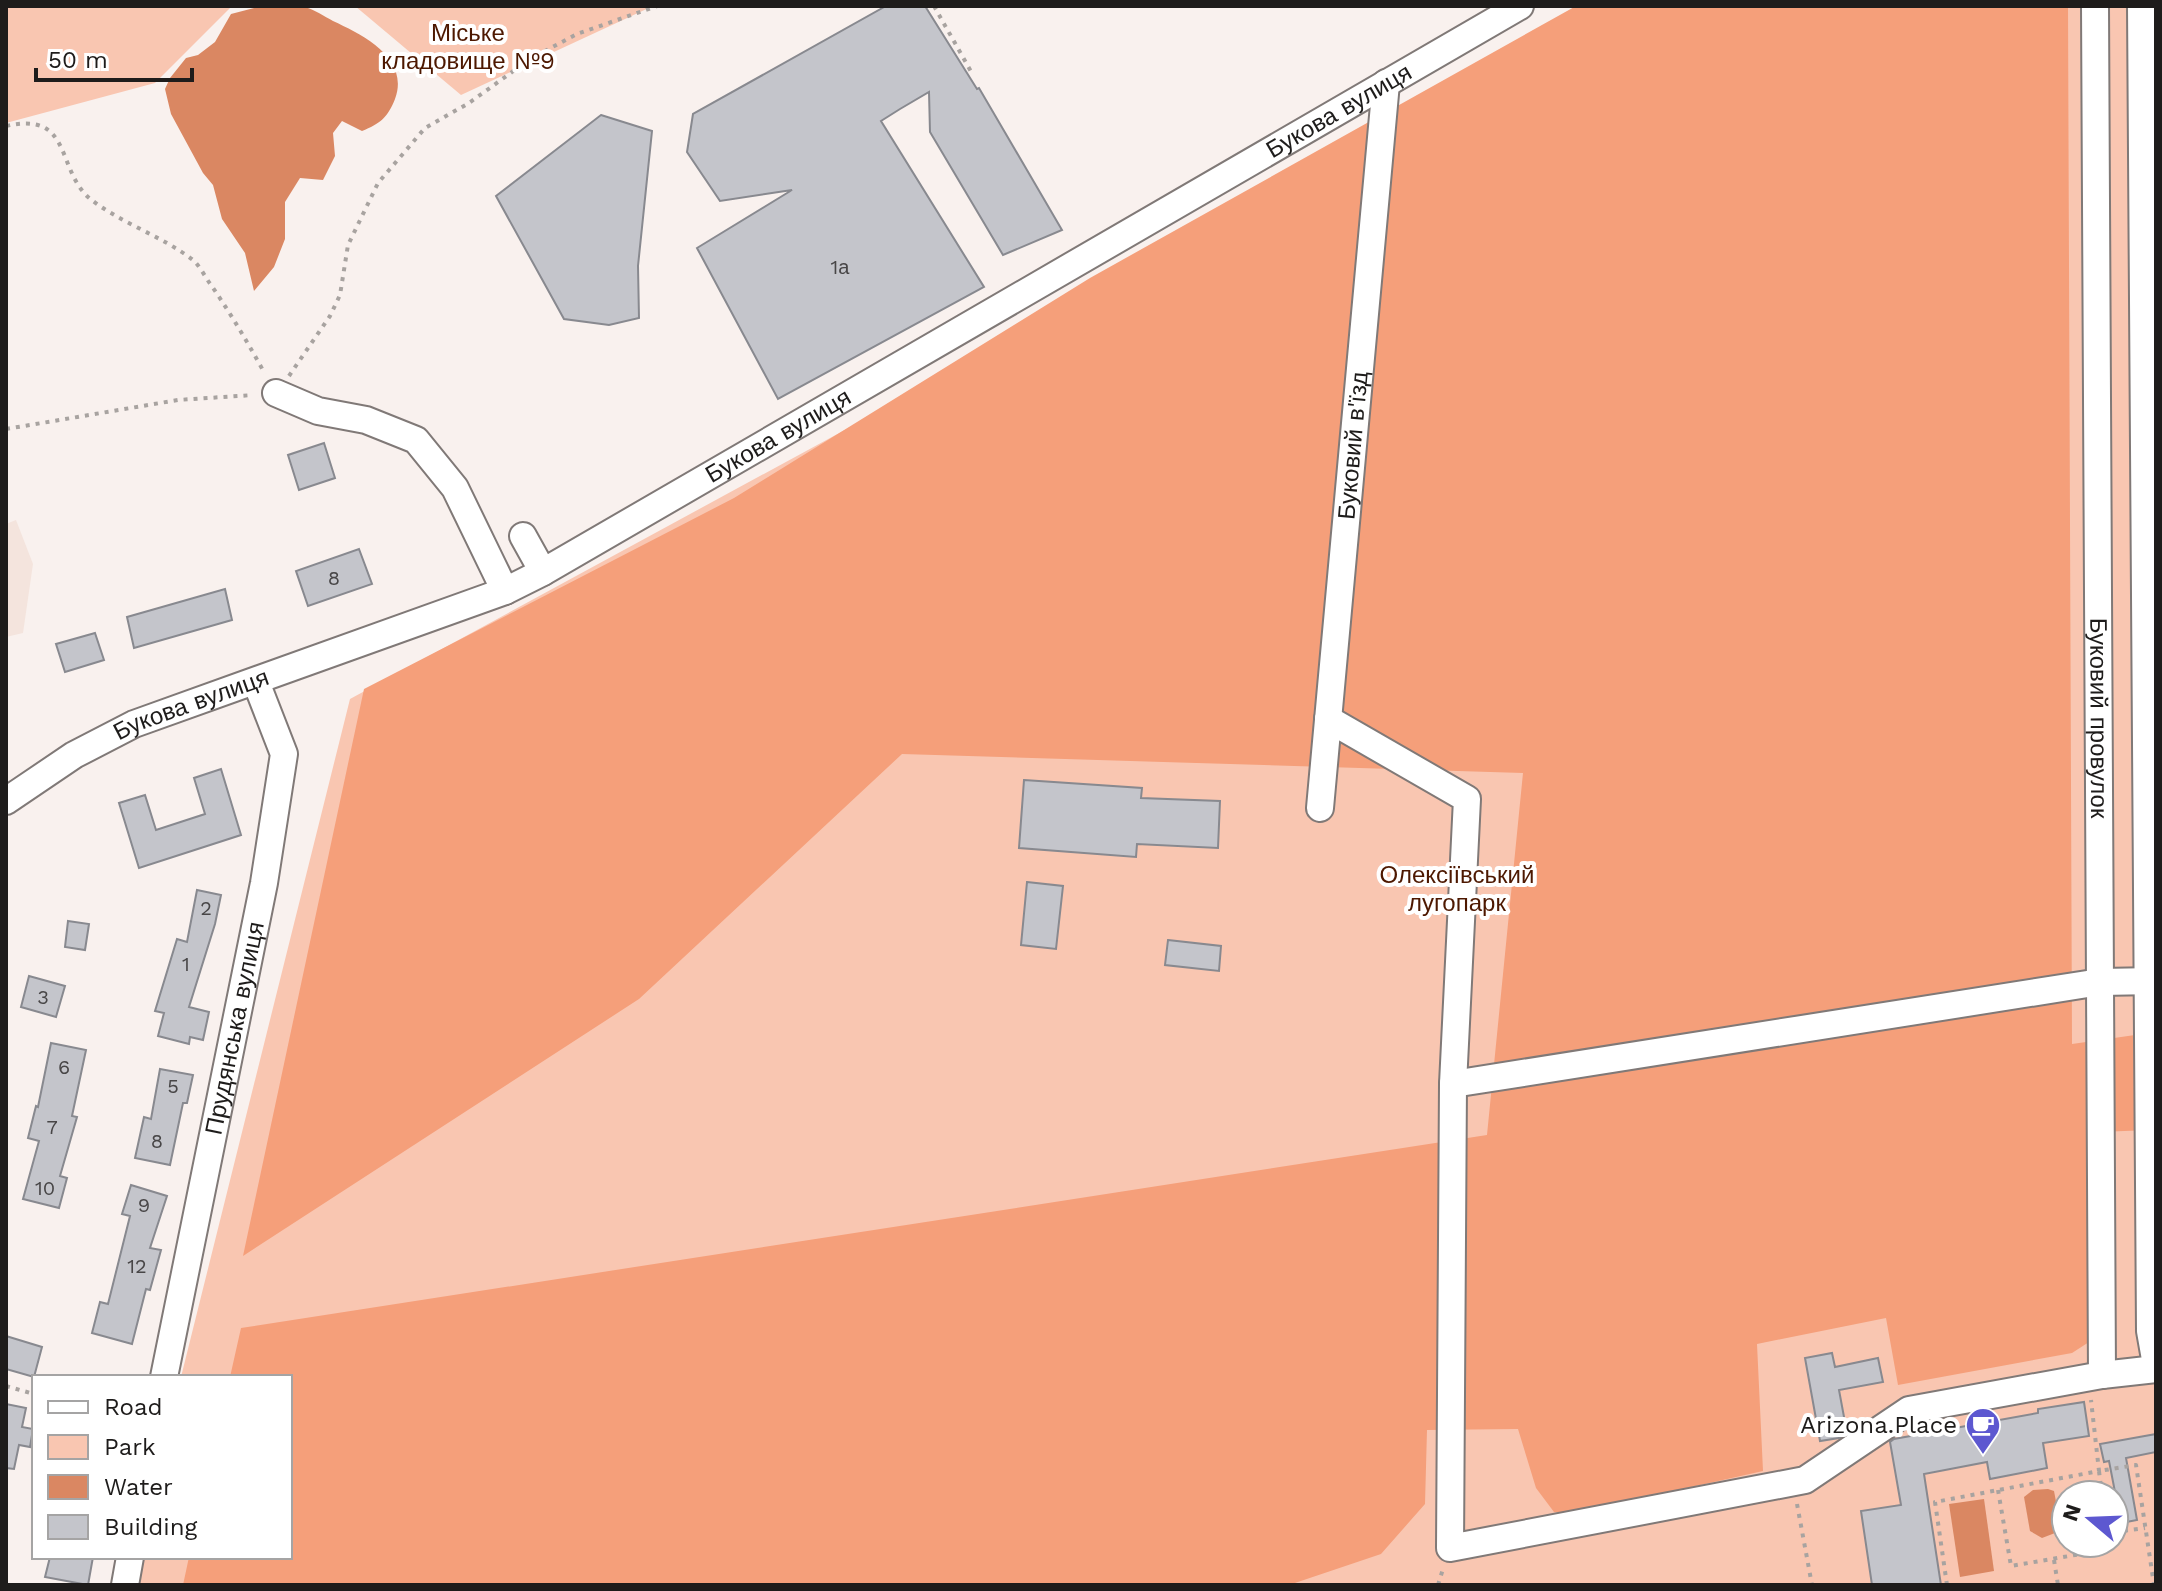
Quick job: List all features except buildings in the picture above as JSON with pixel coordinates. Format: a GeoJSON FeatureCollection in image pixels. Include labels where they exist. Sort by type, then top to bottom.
{"type":"FeatureCollection","features":[{"type":"Feature","properties":{"kind":"street","name":"Букова вулиця"},"geometry":{"type":"LineString","coordinates":[[6,801],[74,755],[134,724],[505,591],[543,572],[1520,6]]}},
{"type":"Feature","properties":{"kind":"street","name":"Буковий провулок"},"geometry":{"type":"LineString","coordinates":[[2095,6],[2100,982],[2095,1376],[2156,1367],[2150,1331],[2153,981],[2141,6]]}},
{"type":"Feature","properties":{"kind":"street","name":"Буковий в'їзд"},"geometry":{"type":"LineString","coordinates":[[1320,808],[1386,83]]}},
{"type":"Feature","properties":{"kind":"street"},"geometry":{"type":"LineString","coordinates":[[276,393],[318,411],[366,420],[416,440],[455,488],[505,591]]}},
{"type":"Feature","properties":{"kind":"street"},"geometry":{"type":"LineString","coordinates":[[523,536],[543,572]]}},
{"type":"Feature","properties":{"kind":"street","name":"Прудянська вулиця"},"geometry":{"type":"LineString","coordinates":[[164,1375],[264,883],[284,754],[256,682]]}},
{"type":"Feature","properties":{"kind":"street"},"geometry":{"type":"LineString","coordinates":[[1328,719],[1467,799],[1453,1084],[1450,1548],[1805,1480],[1909,1410],[2095,1376]]}},
{"type":"Feature","properties":{"kind":"street"},"geometry":{"type":"LineString","coordinates":[[1453,1084],[2100,982],[2153,981]]}},
{"type":"Feature","properties":{"kind":"street"},"geometry":{"type":"LineString","coordinates":[[125,1585],[130,1559]]}},
{"type":"Feature","properties":{"kind":"path"},"geometry":{"type":"LineString","coordinates":[[276,393],[330,316],[340,295],[348,245],[378,183],[425,128],[469,103],[530,59],[577,34],[657,6]]}},
{"type":"Feature","properties":{"kind":"path"},"geometry":{"type":"LineString","coordinates":[[934,6],[973,75]]}},
{"type":"Feature","properties":{"kind":"path"},"geometry":{"type":"LineString","coordinates":[[6,126],[24,122],[43,127],[61,144],[72,172],[87,196],[194,261],[231,314],[276,393]]}},
{"type":"Feature","properties":{"kind":"path"},"geometry":{"type":"LineString","coordinates":[[6,429],[178,400],[276,393]]}},
{"type":"Feature","properties":{"kind":"path"},"geometry":{"type":"LineString","coordinates":[[2095,1376],[2100,1479]]}},
{"type":"Feature","properties":{"kind":"path"},"geometry":{"type":"LineString","coordinates":[[6,1386],[32,1393]]}},
{"type":"Feature","properties":{"kind":"path"},"geometry":{"type":"LineString","coordinates":[[1947,1585],[1935,1502],[2136,1465],[2154,1585]]}},
{"type":"Feature","properties":{"kind":"path"},"geometry":{"type":"LineString","coordinates":[[1793,1482],[1812,1585]]}},
{"type":"Feature","properties":{"kind":"path"},"geometry":{"type":"LineString","coordinates":[[1998,1490],[2011,1566],[2054,1559],[2058,1585]]}},
{"type":"Feature","properties":{"kind":"path"},"geometry":{"type":"LineString","coordinates":[[2130,1530],[2145,1528]]}},
{"type":"Feature","properties":{"kind":"shaded area","name":"Олексіївський лугопарк"},"geometry":{"type":"Polygon","coordinates":[[[1576,6],[2068,6],[2072,1044],[2156,1032],[2149,1130],[2100,1132],[2103,1333],[2072,1353],[1898,1385],[1886,1318],[1757,1344],[1763,1471],[1575,1513],[1554,1512],[1536,1488],[1518,1429],[1427,1430],[1425,1504],[1381,1554],[1289,1585],[183,1585],[189,1559],[292,1559],[292,1375],[230,1375],[241,1328],[1487,1135],[1523,773],[902,754],[639,999],[243,1256],[364,689],[734,498],[1090,278],[1576,6]]]}},
{"type":"Feature","properties":{"kind":"shaded area"},"geometry":{"type":"Polygon","coordinates":[[[16,520],[33,564],[23,633],[6,637],[6,524],[16,520]]]}},
{"type":"Feature","properties":{"kind":"green space"},"geometry":{"type":"Polygon","coordinates":[[[6,6],[232,6],[155,83],[6,123],[6,6]]]}},
{"type":"Feature","properties":{"kind":"green space","name":"Міське кладовище №9"},"geometry":{"type":"Polygon","coordinates":[[[355,6],[653,6],[461,95],[355,6]]]}},
{"type":"Feature","properties":{"kind":"green space","name":"Олексіївський лугопарк"},"geometry":{"type":"Polygon","coordinates":[[[1624,6],[2156,6],[2156,1585],[129,1585],[136,1559],[292,1559],[292,1375],[181,1375],[350,699],[1624,6]]]}},
{"type":"Feature","properties":{"kind":"water"},"geometry":{"type":"Polygon","coordinates":[[[262,6],[305,7],[357,33],[390,60],[398,84],[395,99],[379,123],[362,131],[342,121],[333,133],[335,156],[323,180],[300,178],[285,202],[285,239],[274,267],[254,291],[245,253],[222,219],[213,185],[203,173],[171,114],[165,89],[186,58],[198,55],[215,42],[231,14],[262,6]]]}},
{"type":"Feature","properties":{"kind":"water"},"geometry":{"type":"Polygon","coordinates":[[[2033,1490],[2050,1490],[2050,1535],[2042,1538],[2030,1531],[2024,1497],[2033,1490]]]}},
{"type":"Feature","properties":{"kind":"water"},"geometry":{"type":"Polygon","coordinates":[[[1984,1499],[1994,1571],[1960,1577],[1949,1504],[1984,1499]]]}},
{"type":"Feature","properties":{"kind":"place","name":"Arizona.Place"},"geometry":{"type":"Point","coordinates":[1983,1456]}}]}
